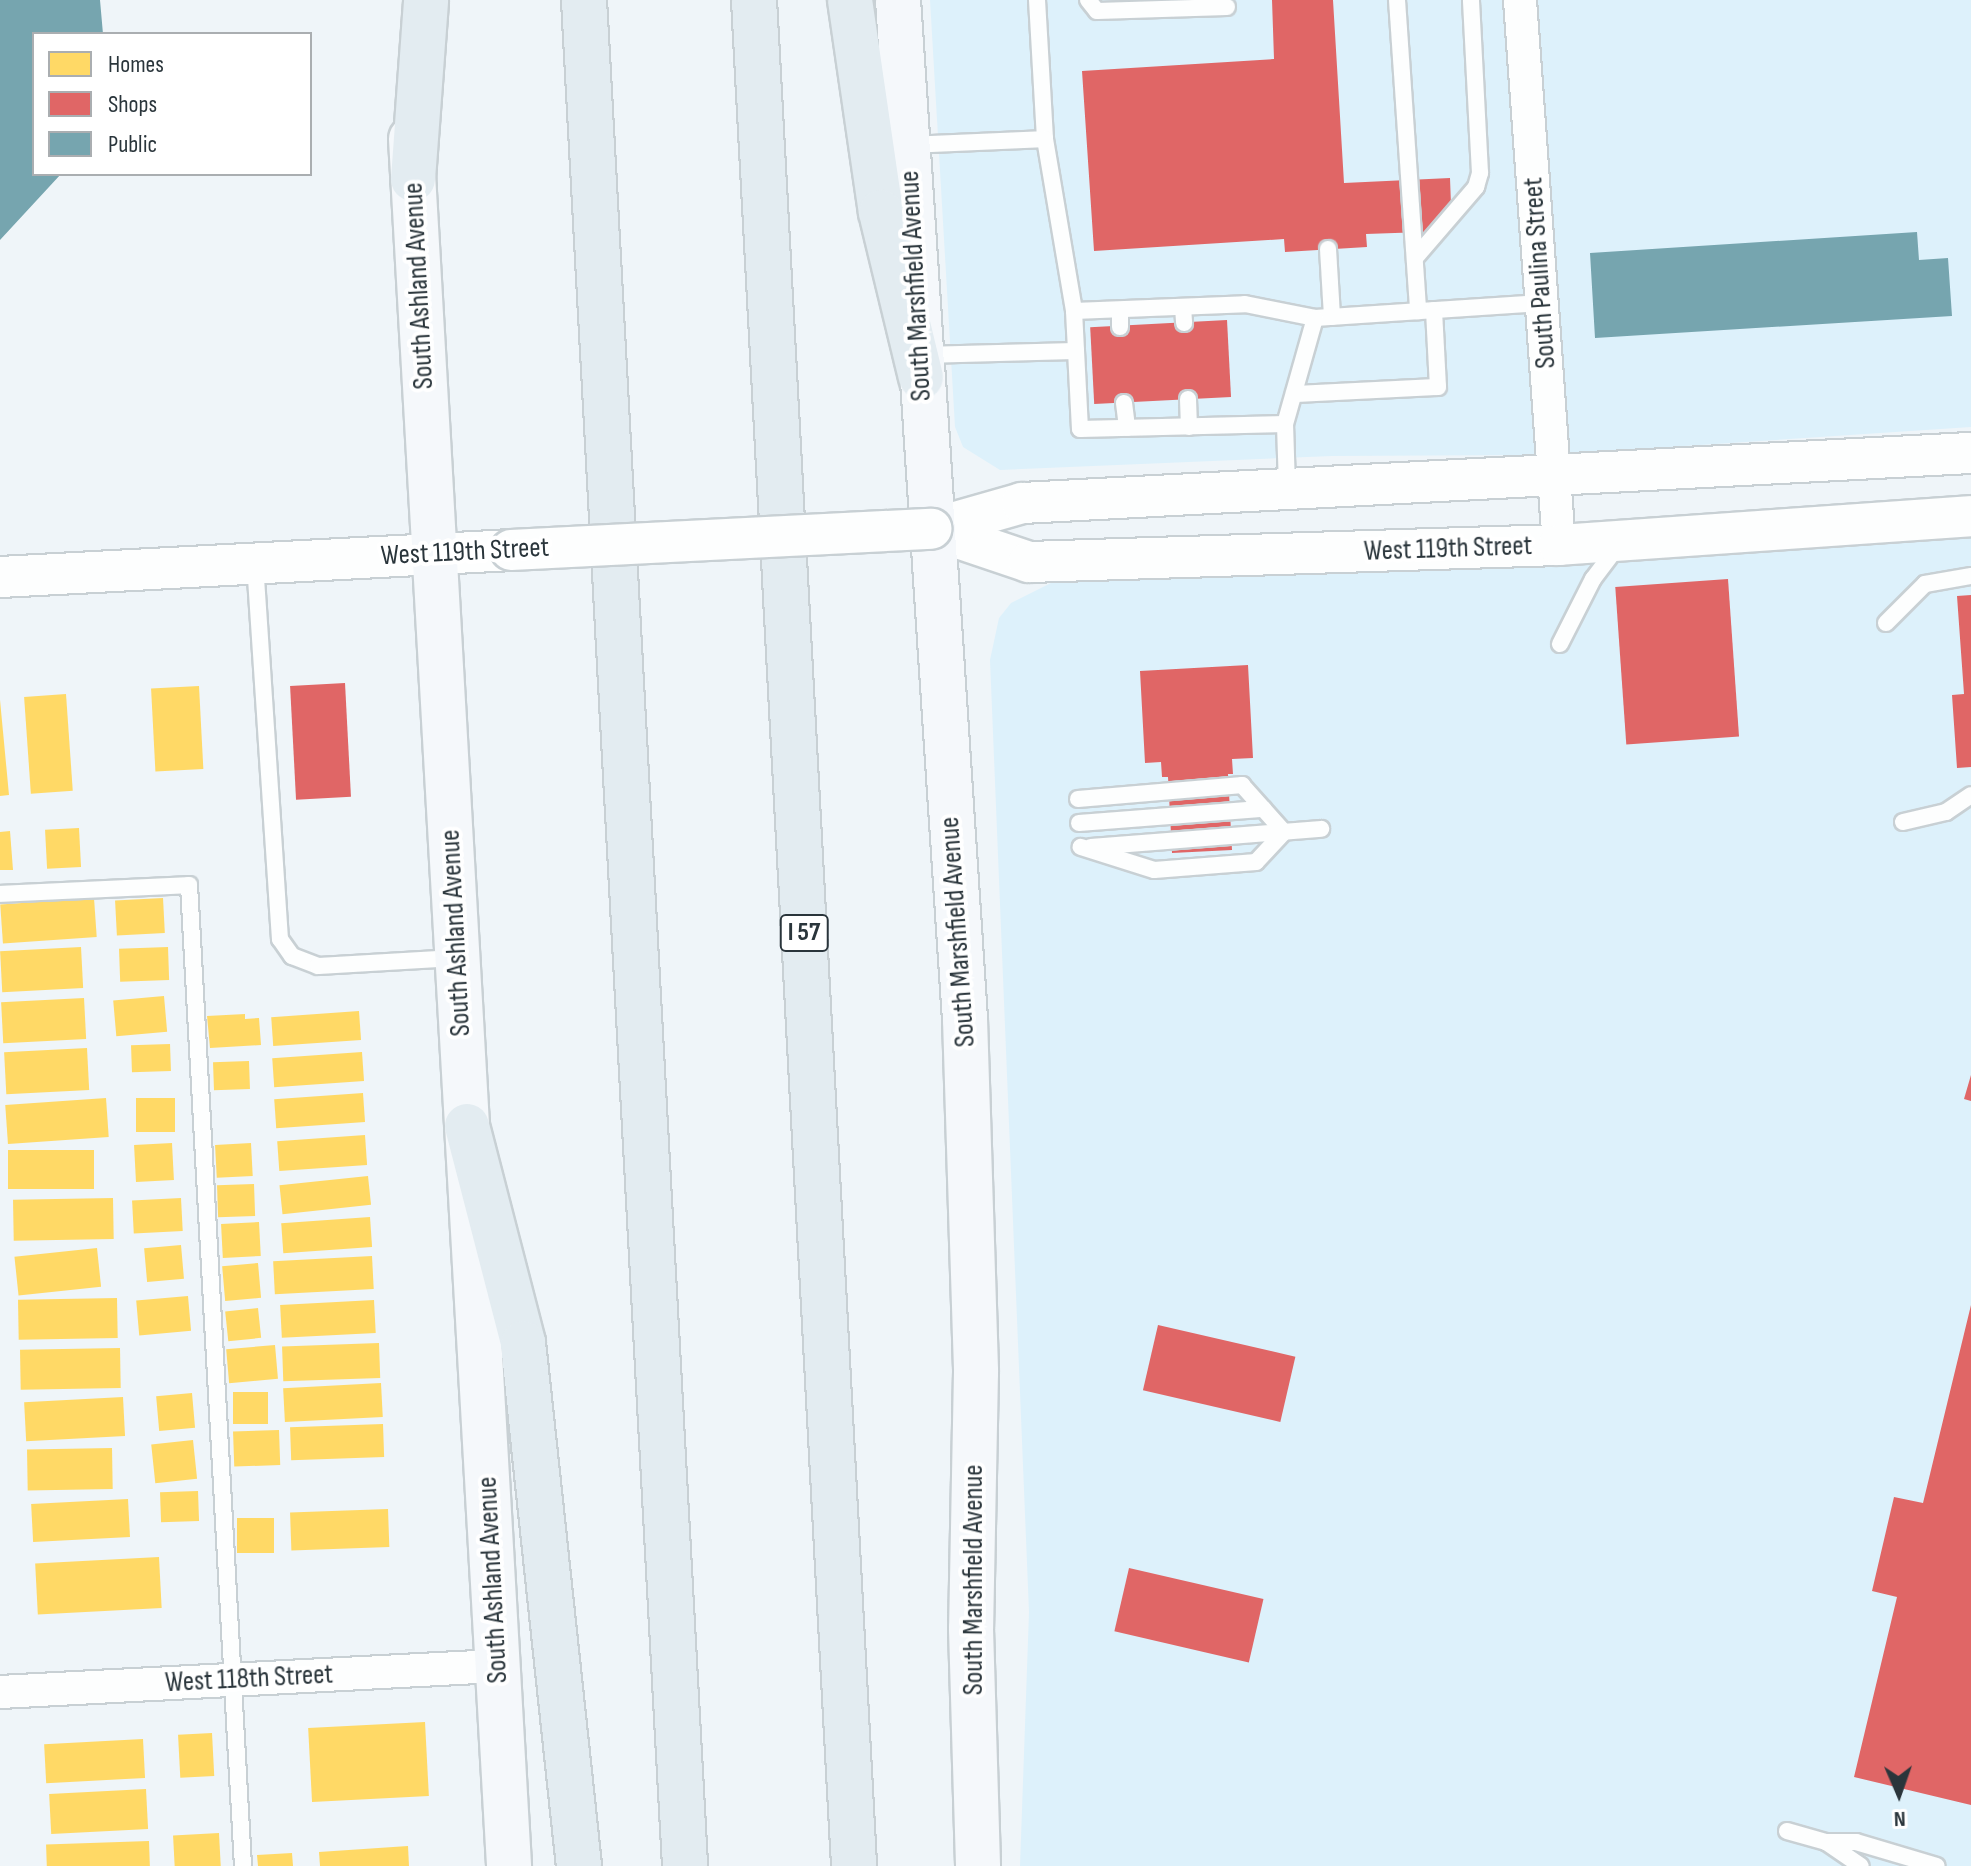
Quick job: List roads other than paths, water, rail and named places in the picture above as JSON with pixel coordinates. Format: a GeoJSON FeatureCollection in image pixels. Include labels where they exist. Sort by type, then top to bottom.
{"type":"FeatureCollection","features":[{"type":"Feature","properties":{"kind":"highway"},"geometry":{"type":"LineString","coordinates":[[413,179],[426,0]]}},
{"type":"Feature","properties":{"kind":"highway"},"geometry":{"type":"LineString","coordinates":[[584,0],[685,1866]]}},
{"type":"Feature","properties":{"kind":"highway","name":"I 57"},"geometry":{"type":"LineString","coordinates":[[754,0],[854,1866]]}},
{"type":"Feature","properties":{"kind":"highway"},"geometry":{"type":"LineString","coordinates":[[850,0],[881,212],[921,366]]}},
{"type":"Feature","properties":{"kind":"highway"},"geometry":{"type":"LineString","coordinates":[[467,1126],[523,1343],[579,1866]]}},
{"type":"Feature","properties":{"kind":"main road","name":"South Ashland Avenue"},"geometry":{"type":"LineString","coordinates":[[404,0],[509,1866]]}},
{"type":"Feature","properties":{"kind":"main road","name":"South Marshfield Avenue"},"geometry":{"type":"LineString","coordinates":[[898,0],[965,1019],[976,1372],[971,1629],[978,1866]]}},
{"type":"Feature","properties":{"kind":"street","name":"South Paulina Street"},"geometry":{"type":"LineString","coordinates":[[1520,0],[1559,545]]}},
{"type":"Feature","properties":{"kind":"street","name":"West 119th Street"},"geometry":{"type":"LineString","coordinates":[[0,577],[931,529],[1022,503],[1971,453]]}},
{"type":"Feature","properties":{"kind":"street","name":"West 119th Street"},"geometry":{"type":"LineString","coordinates":[[931,529],[1029,562],[1559,545],[1971,516]]}},
{"type":"Feature","properties":{"kind":"street","name":"West 118th Street"},"geometry":{"type":"LineString","coordinates":[[0,1692],[497,1666]]}},
{"type":"Feature","properties":{"kind":"lane"},"geometry":{"type":"LineString","coordinates":[[1037,0],[1045,139],[1074,311],[1080,429],[1285,424]]}},
{"type":"Feature","properties":{"kind":"lane"},"geometry":{"type":"LineString","coordinates":[[1088,0],[1097,11],[1227,7]]}},
{"type":"Feature","properties":{"kind":"lane"},"geometry":{"type":"LineString","coordinates":[[1294,394],[1438,387],[1415,258],[1397,0]]}},
{"type":"Feature","properties":{"kind":"lane"},"geometry":{"type":"LineString","coordinates":[[1415,258],[1476,187],[1480,173],[1471,0]]}},
{"type":"Feature","properties":{"kind":"lane"},"geometry":{"type":"LineString","coordinates":[[907,146],[1045,139]]}},
{"type":"Feature","properties":{"kind":"lane"},"geometry":{"type":"LineString","coordinates":[[1328,249],[1332,317]]}},
{"type":"Feature","properties":{"kind":"lane"},"geometry":{"type":"LineString","coordinates":[[1074,311],[1120,310],[1184,315],[1245,304],[1315,318],[1542,303]]}},
{"type":"Feature","properties":{"kind":"lane"},"geometry":{"type":"LineString","coordinates":[[1120,310],[1120,327]]}},
{"type":"Feature","properties":{"kind":"lane"},"geometry":{"type":"LineString","coordinates":[[1287,490],[1285,424],[1315,318]]}},
{"type":"Feature","properties":{"kind":"lane"},"geometry":{"type":"LineString","coordinates":[[921,366],[1076,351]]}},
{"type":"Feature","properties":{"kind":"lane"},"geometry":{"type":"LineString","coordinates":[[1188,399],[1189,427]]}},
{"type":"Feature","properties":{"kind":"lane"},"geometry":{"type":"LineString","coordinates":[[1124,403],[1127,428]]}},
{"type":"Feature","properties":{"kind":"lane"},"geometry":{"type":"LineString","coordinates":[[1560,644],[1593,579],[1622,541]]}},
{"type":"Feature","properties":{"kind":"lane"},"geometry":{"type":"LineString","coordinates":[[255,563],[280,939],[292,956],[318,966],[457,958]]}},
{"type":"Feature","properties":{"kind":"lane"},"geometry":{"type":"LineString","coordinates":[[1886,623],[1925,584],[1971,576]]}},
{"type":"Feature","properties":{"kind":"lane"},"geometry":{"type":"LineString","coordinates":[[1078,799],[1242,785],[1284,832]]}},
{"type":"Feature","properties":{"kind":"lane"},"geometry":{"type":"LineString","coordinates":[[1903,822],[1946,812],[1971,795]]}},
{"type":"Feature","properties":{"kind":"lane"},"geometry":{"type":"LineString","coordinates":[[1079,823],[1263,809]]}},
{"type":"Feature","properties":{"kind":"lane"},"geometry":{"type":"LineString","coordinates":[[1284,832],[1256,862],[1154,870],[1081,847],[1321,829]]}},
{"type":"Feature","properties":{"kind":"lane"},"geometry":{"type":"LineString","coordinates":[[0,894],[189,885],[243,1866]]}},
{"type":"Feature","properties":{"kind":"lane"},"geometry":{"type":"LineString","coordinates":[[1787,1831],[1826,1842],[1856,1842],[1937,1866]]}},
{"type":"Feature","properties":{"kind":"lane"},"geometry":{"type":"LineString","coordinates":[[1826,1842],[1861,1866]]}}]}
